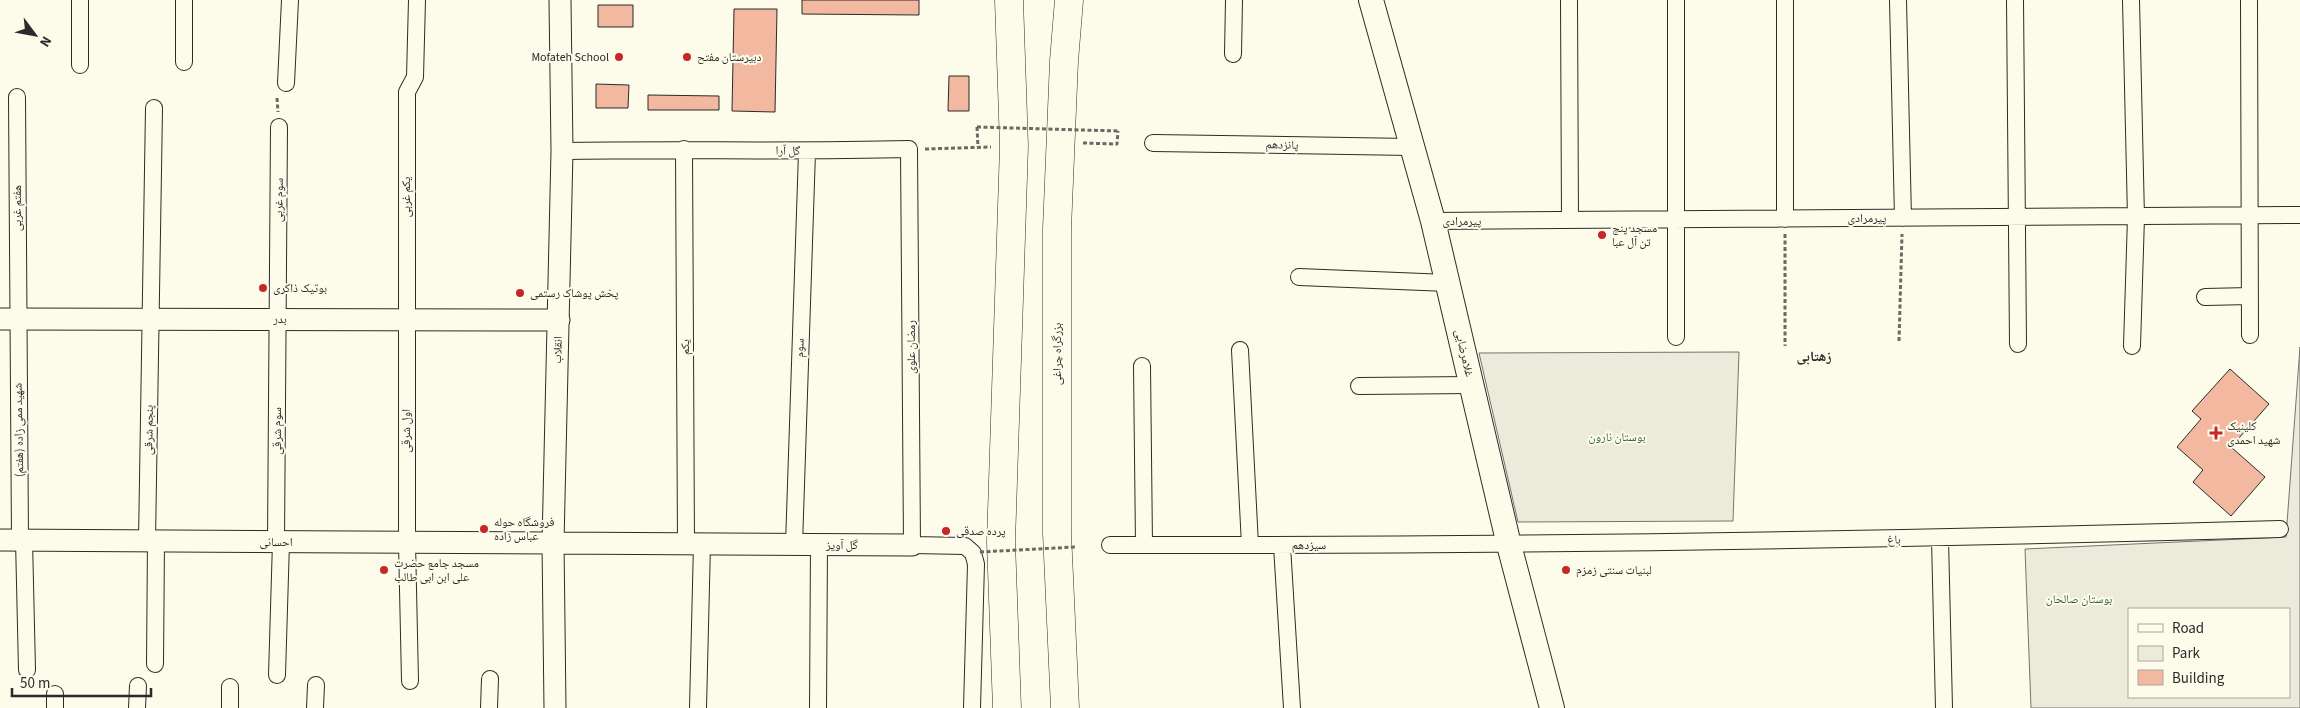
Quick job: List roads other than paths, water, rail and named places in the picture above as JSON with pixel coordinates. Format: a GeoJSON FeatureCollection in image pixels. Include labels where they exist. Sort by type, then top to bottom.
{"type":"FeatureCollection","features":[{"type":"Feature","properties":{"kind":"highway"},"geometry":{"type":"LineString","coordinates":[[1007,708],[1001,542],[1014,146],[1010,0]]}},
{"type":"Feature","properties":{"kind":"highway"},"geometry":{"type":"LineString","coordinates":[[1012,49],[1021,0]]}},
{"type":"Feature","properties":{"kind":"highway","name":"بزرگراه چراغی"},"geometry":{"type":"LineString","coordinates":[[1065,708],[1057,534],[1057,239],[1064,61],[1069,0]]}},
{"type":"Feature","properties":{"kind":"main road","name":"غلامرضایی"},"geometry":{"type":"LineString","coordinates":[[1371,0],[1411,147],[1434,221],[1509,545],[1552,708]]}},
{"type":"Feature","properties":{"kind":"street"},"geometry":{"type":"LineString","coordinates":[[80,0],[80,65]]}},
{"type":"Feature","properties":{"kind":"street"},"geometry":{"type":"LineString","coordinates":[[184,0],[184,62]]}},
{"type":"Feature","properties":{"kind":"street"},"geometry":{"type":"LineString","coordinates":[[286,83],[290,0]]}},
{"type":"Feature","properties":{"kind":"street","name":"یکم غربی"},"geometry":{"type":"LineString","coordinates":[[406,319],[407,92],[415,77],[417,0]]}},
{"type":"Feature","properties":{"kind":"street","name":"انقلاب"},"geometry":{"type":"LineString","coordinates":[[556,705],[553,543],[562,151],[560,0]]}},
{"type":"Feature","properties":{"kind":"street"},"geometry":{"type":"LineString","coordinates":[[1233,54],[1234,0]]}},
{"type":"Feature","properties":{"kind":"street"},"geometry":{"type":"LineString","coordinates":[[1569,0],[1570,220]]}},
{"type":"Feature","properties":{"kind":"street"},"geometry":{"type":"LineString","coordinates":[[1676,0],[1676,337]]}},
{"type":"Feature","properties":{"kind":"street"},"geometry":{"type":"LineString","coordinates":[[1785,0],[1785,219]]}},
{"type":"Feature","properties":{"kind":"street"},"geometry":{"type":"LineString","coordinates":[[1898,0],[1903,218]]}},
{"type":"Feature","properties":{"kind":"street"},"geometry":{"type":"LineString","coordinates":[[2015,0],[2018,344]]}},
{"type":"Feature","properties":{"kind":"street"},"geometry":{"type":"LineString","coordinates":[[2131,0],[2136,217],[2132,346]]}},
{"type":"Feature","properties":{"kind":"street"},"geometry":{"type":"LineString","coordinates":[[2249,0],[2250,335]]}},
{"type":"Feature","properties":{"kind":"street","name":"هفتم غربی"},"geometry":{"type":"LineString","coordinates":[[9,319],[16,97]]}},
{"type":"Feature","properties":{"kind":"street","name":"پنجم شرقی"},"geometry":{"type":"LineString","coordinates":[[154,108],[151,319],[152,541],[155,664]]}},
{"type":"Feature","properties":{"kind":"street","name":"سوم غربی"},"geometry":{"type":"LineString","coordinates":[[278,320],[280,127]]}},
{"type":"Feature","properties":{"kind":"street","name":"پانزدهم"},"geometry":{"type":"LineString","coordinates":[[1152,143],[1411,147]]}},
{"type":"Feature","properties":{"kind":"street","name":"گل آرا"},"geometry":{"type":"LineString","coordinates":[[562,151],[684,149],[807,152],[909,150]]}},
{"type":"Feature","properties":{"kind":"street","name":"یکم"},"geometry":{"type":"LineString","coordinates":[[684,149],[698,708]]}},
{"type":"Feature","properties":{"kind":"street","name":"رمضان علوی"},"geometry":{"type":"LineString","coordinates":[[909,150],[912,546]]}},
{"type":"Feature","properties":{"kind":"street","name":"سوم"},"geometry":{"type":"LineString","coordinates":[[794,545],[807,152]]}},
{"type":"Feature","properties":{"kind":"street","name":"پیرمرادی"},"geometry":{"type":"LineString","coordinates":[[1434,221],[2300,215]]}},
{"type":"Feature","properties":{"kind":"street"},"geometry":{"type":"LineString","coordinates":[[1299,277],[1448,282]]}},
{"type":"Feature","properties":{"kind":"street"},"geometry":{"type":"LineString","coordinates":[[2205,297],[2250,296]]}},
{"type":"Feature","properties":{"kind":"street","name":"بدر"},"geometry":{"type":"LineString","coordinates":[[9,319],[559,320]]}},
{"type":"Feature","properties":{"kind":"street","name":"شهید ممی زاده (هفتم)"},"geometry":{"type":"LineString","coordinates":[[9,319],[15,540],[27,670]]}},
{"type":"Feature","properties":{"kind":"street","name":"اول شرقی"},"geometry":{"type":"LineString","coordinates":[[406,319],[410,681]]}},
{"type":"Feature","properties":{"kind":"street","name":"سوم شرقی"},"geometry":{"type":"LineString","coordinates":[[277,675],[278,320]]}},
{"type":"Feature","properties":{"kind":"street"},"geometry":{"type":"LineString","coordinates":[[1240,350],[1250,546]]}},
{"type":"Feature","properties":{"kind":"street"},"geometry":{"type":"LineString","coordinates":[[1142,366],[1144,546]]}},
{"type":"Feature","properties":{"kind":"street"},"geometry":{"type":"LineString","coordinates":[[1359,386],[1472,386]]}},
{"type":"Feature","properties":{"kind":"street","name":"باغ"},"geometry":{"type":"LineString","coordinates":[[1509,545],[1940,539],[2280,529]]}},
{"type":"Feature","properties":{"kind":"street"},"geometry":{"type":"LineString","coordinates":[[1940,539],[1944,708]]}},
{"type":"Feature","properties":{"kind":"street","name":"احسانی"},"geometry":{"type":"LineString","coordinates":[[15,540],[553,543]]}},
{"type":"Feature","properties":{"kind":"street","name":"گل آویز"},"geometry":{"type":"LineString","coordinates":[[553,543],[965,546],[973,553],[976,564],[972,708]]}},
{"type":"Feature","properties":{"kind":"street"},"geometry":{"type":"LineString","coordinates":[[818,708],[819,545]]}},
{"type":"Feature","properties":{"kind":"street","name":"سیزدهم"},"geometry":{"type":"LineString","coordinates":[[1110,545],[1509,545]]}},
{"type":"Feature","properties":{"kind":"street"},"geometry":{"type":"LineString","coordinates":[[1282,546],[1292,708]]}},
{"type":"Feature","properties":{"kind":"street"},"geometry":{"type":"LineString","coordinates":[[489,708],[490,679]]}},
{"type":"Feature","properties":{"kind":"street"},"geometry":{"type":"LineString","coordinates":[[315,708],[316,685]]}},
{"type":"Feature","properties":{"kind":"street"},"geometry":{"type":"LineString","coordinates":[[137,708],[138,686]]}},
{"type":"Feature","properties":{"kind":"street"},"geometry":{"type":"LineString","coordinates":[[230,687],[230,708]]}},
{"type":"Feature","properties":{"kind":"place","name":"Mofateh School"},"geometry":{"type":"Point","coordinates":[619,57]}},
{"type":"Feature","properties":{"kind":"place","name":"دبیرستان مفتح"},"geometry":{"type":"Point","coordinates":[687,57]}},
{"type":"Feature","properties":{"kind":"place","name":"مسجد پنج تن آل عبا"},"geometry":{"type":"Point","coordinates":[1602,235]}},
{"type":"Feature","properties":{"kind":"place","name":"بوتیک ذاکری"},"geometry":{"type":"Point","coordinates":[263,288]}},
{"type":"Feature","properties":{"kind":"place","name":"پخش پوشاک رستمی"},"geometry":{"type":"Point","coordinates":[520,293]}},
{"type":"Feature","properties":{"kind":"place","name":"کلینیک شهید احمدی"},"geometry":{"type":"Point","coordinates":[2216,433]}},
{"type":"Feature","properties":{"kind":"place","name":"فروشگاه حوله عباس زاده"},"geometry":{"type":"Point","coordinates":[484,529]}},
{"type":"Feature","properties":{"kind":"place","name":"پرده صدقی"},"geometry":{"type":"Point","coordinates":[946,531]}},
{"type":"Feature","properties":{"kind":"place","name":"مسجد جامع حضرت علی ابن ابی طالب"},"geometry":{"type":"Point","coordinates":[384,570]}},
{"type":"Feature","properties":{"kind":"place","name":"لبنیات سنتی زمزم"},"geometry":{"type":"Point","coordinates":[1566,570]}},
{"type":"Feature","properties":{"kind":"district","name":"زهتابی"},"geometry":{"type":"Point","coordinates":[1814,357]}},
{"type":"Feature","properties":{"kind":"park label","name":"بوستان نارون"},"geometry":{"type":"Point","coordinates":[1617,437]}},
{"type":"Feature","properties":{"kind":"park label","name":"بوستان صالحان"},"geometry":{"type":"Point","coordinates":[2079,599]}}]}
